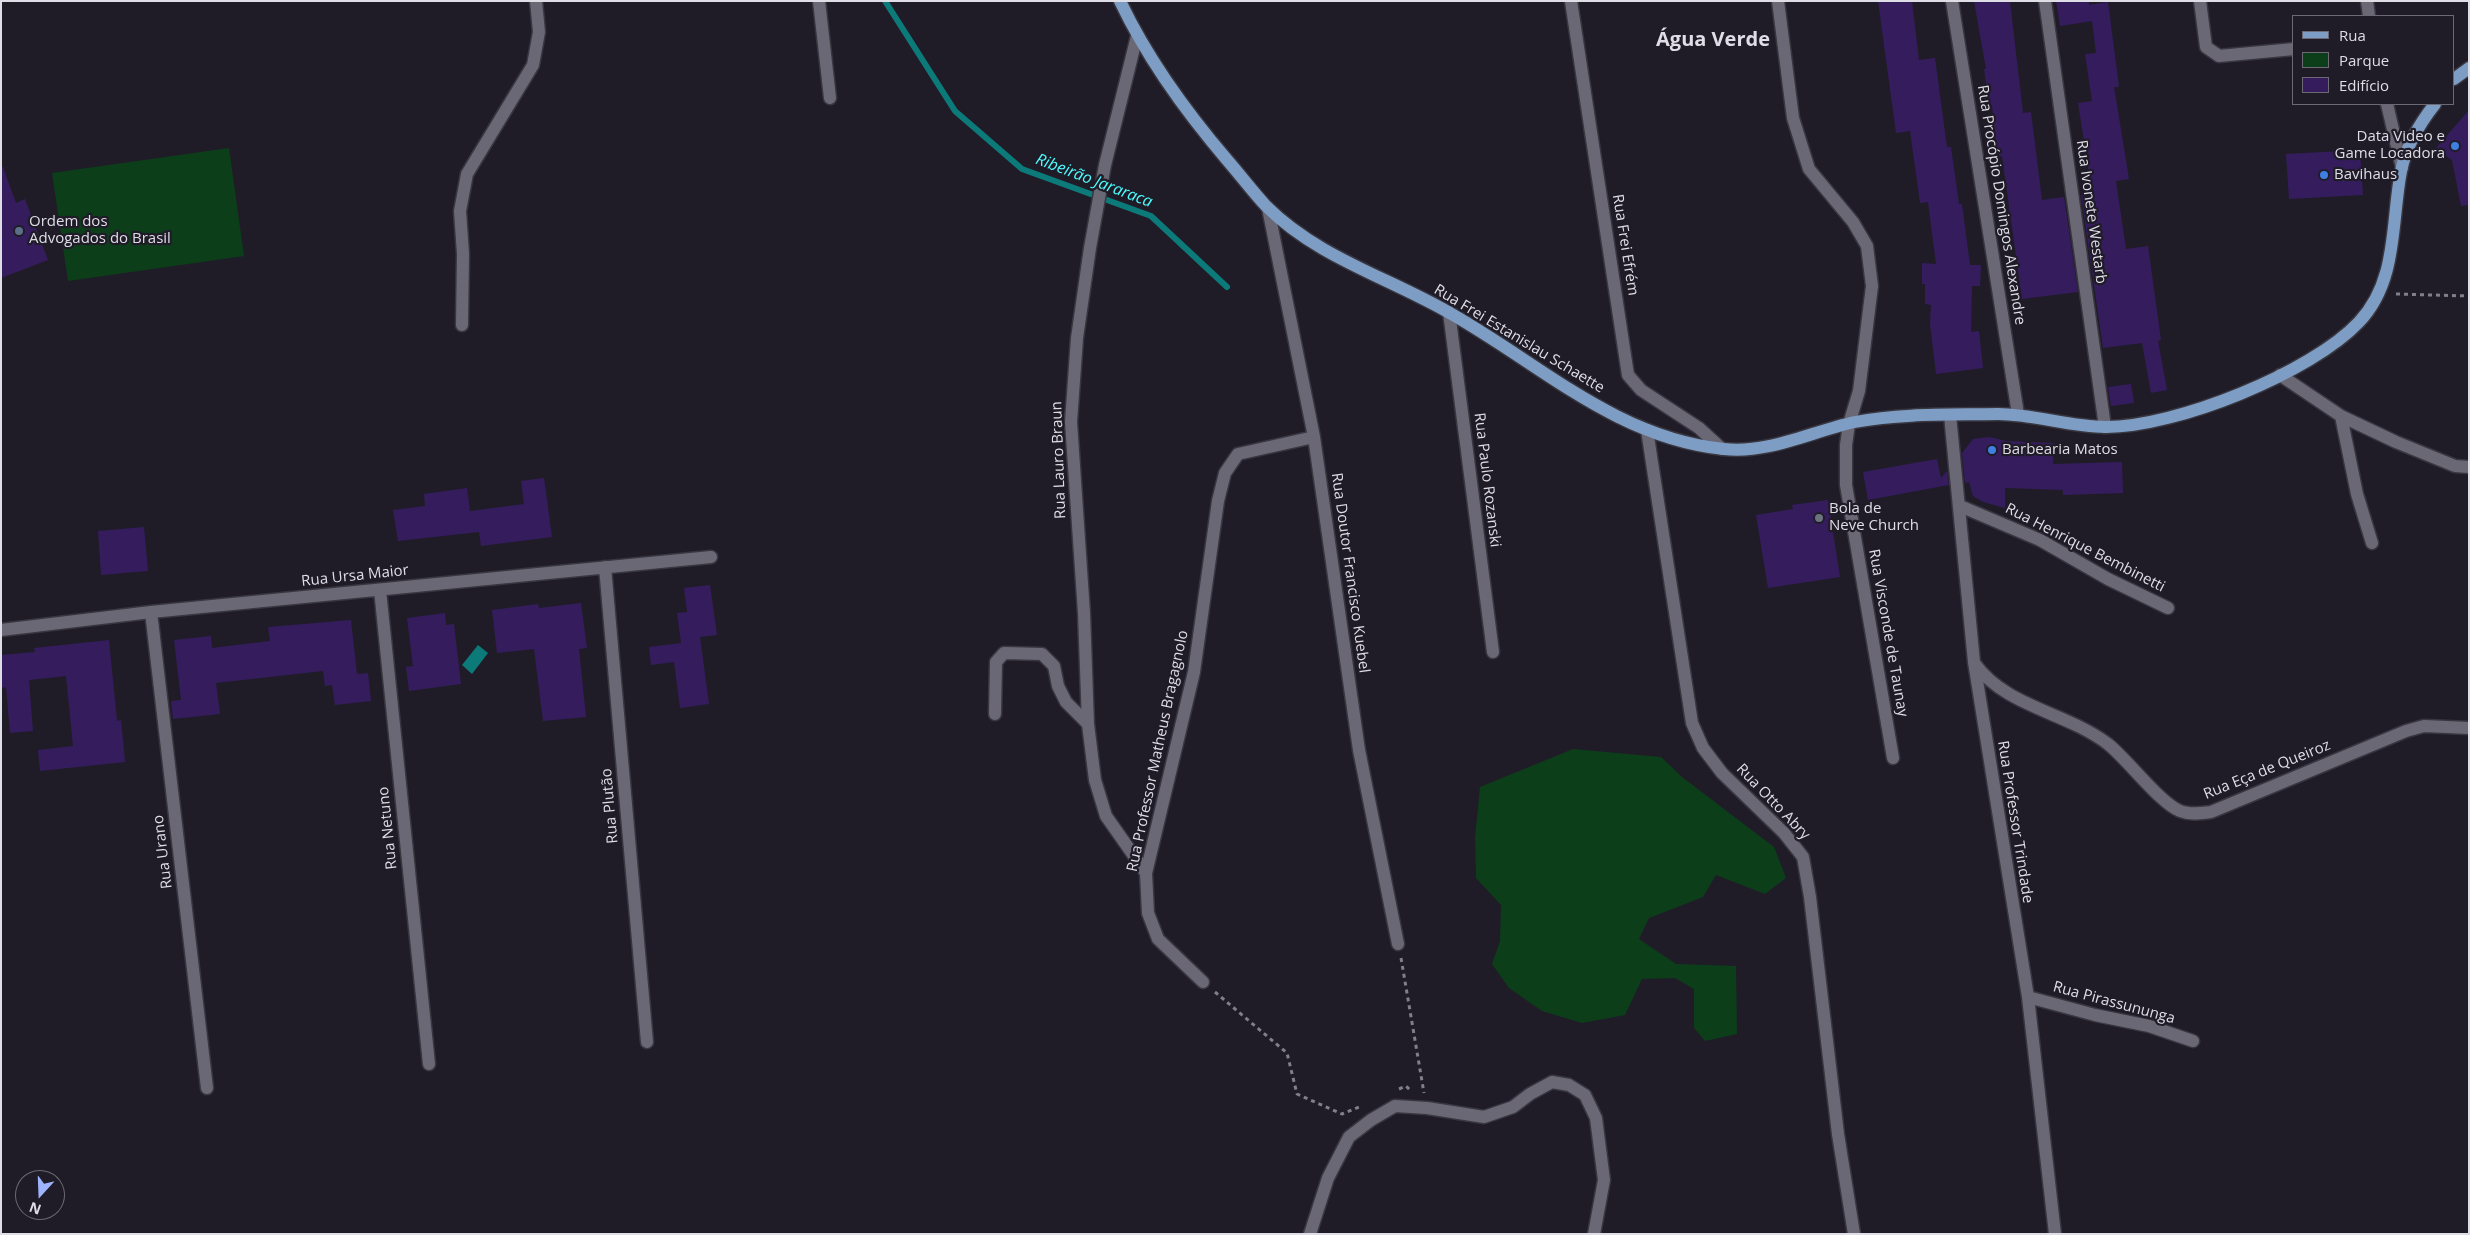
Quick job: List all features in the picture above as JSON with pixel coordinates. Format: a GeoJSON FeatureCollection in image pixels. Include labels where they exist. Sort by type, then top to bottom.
{"type":"FeatureCollection","features":[{"type":"Feature","properties":{"kind":"main road","name":"Rua Frei Estanislau Schaette"},"geometry":{"type":"LineString","coordinates":[[1120,1],[1136,36],[1189,116],[1268,208],[1311,241],[1347,263],[1449,312],[1576,396],[1647,430],[1686,442],[1722,449],[1746,450],[1788,441],[1849,424],[1894,416],[2018,414],[2062,424],[2105,428],[2148,423],[2206,407],[2280,375],[2325,350],[2360,322],[2378,293],[2391,258],[2402,168],[2416,133],[2434,105]]}},
{"type":"Feature","properties":{"kind":"main road"},"geometry":{"type":"LineString","coordinates":[[2455,78],[2469,68]]}},
{"type":"Feature","properties":{"kind":"street"},"geometry":{"type":"LineString","coordinates":[[462,325],[463,254],[460,211],[467,174],[533,65],[539,32],[536,1]]}},
{"type":"Feature","properties":{"kind":"street"},"geometry":{"type":"LineString","coordinates":[[818,1],[830,98]]}},
{"type":"Feature","properties":{"kind":"street","name":"Rua Frei Efrém"},"geometry":{"type":"LineString","coordinates":[[1571,1],[1628,376],[1641,390],[1699,428],[1722,449]]}},
{"type":"Feature","properties":{"kind":"street","name":"Rua Visconde de Taunay"},"geometry":{"type":"LineString","coordinates":[[1778,1],[1793,118],[1809,168],[1853,222],[1867,246],[1872,286],[1859,391],[1849,424],[1846,445],[1846,485],[1893,758]]}},
{"type":"Feature","properties":{"kind":"street","name":"Rua Procópio Domingos Alexandre"},"geometry":{"type":"LineString","coordinates":[[1952,1],[2018,414]]}},
{"type":"Feature","properties":{"kind":"street","name":"Rua Ivonete Westarb"},"geometry":{"type":"LineString","coordinates":[[2045,1],[2105,428]]}},
{"type":"Feature","properties":{"kind":"street"},"geometry":{"type":"LineString","coordinates":[[2200,1],[2206,47],[2219,56],[2292,49]]}},
{"type":"Feature","properties":{"kind":"street"},"geometry":{"type":"LineString","coordinates":[[2367,1],[2370,15]]}},
{"type":"Feature","properties":{"kind":"street","name":"Rua Lauro Braun"},"geometry":{"type":"LineString","coordinates":[[1136,36],[1105,165],[1090,248],[1077,338],[1072,422],[1084,613],[1088,724],[1095,780],[1106,816],[1146,873]]}},
{"type":"Feature","properties":{"kind":"street"},"geometry":{"type":"LineString","coordinates":[[2387,105],[2402,168]]}},
{"type":"Feature","properties":{"kind":"street","name":"Rua Doutor Francisco Kuebel"},"geometry":{"type":"LineString","coordinates":[[1268,208],[1314,437],[1359,750],[1398,944]]}},
{"type":"Feature","properties":{"kind":"street","name":"Rua Paulo Rozanski"},"geometry":{"type":"LineString","coordinates":[[1449,312],[1493,652]]}},
{"type":"Feature","properties":{"kind":"street"},"geometry":{"type":"LineString","coordinates":[[2280,375],[2341,416],[2455,466],[2469,467]]}},
{"type":"Feature","properties":{"kind":"street","name":"Rua Professor Trindade"},"geometry":{"type":"LineString","coordinates":[[1950,415],[1974,662],[2028,997],[2055,1234]]}},
{"type":"Feature","properties":{"kind":"street"},"geometry":{"type":"LineString","coordinates":[[2341,416],[2357,494],[2372,543]]}},
{"type":"Feature","properties":{"kind":"street","name":"Rua Otto Abry"},"geometry":{"type":"LineString","coordinates":[[1647,430],[1692,723],[1703,748],[1722,773],[1784,834],[1803,857],[1810,897],[1838,1134],[1854,1234]]}},
{"type":"Feature","properties":{"kind":"street","name":"Rua Professor Matheus Bragagnolo"},"geometry":{"type":"LineString","coordinates":[[1203,982],[1158,939],[1148,913],[1146,873],[1194,672],[1218,501],[1225,473],[1238,454],[1314,437]]}},
{"type":"Feature","properties":{"kind":"street","name":"Rua Henrique Bembinetti"},"geometry":{"type":"LineString","coordinates":[[1960,506],[2040,540],[2108,579],[2168,608]]}},
{"type":"Feature","properties":{"kind":"street","name":"Rua Ursa Maior"},"geometry":{"type":"LineString","coordinates":[[1,630],[151,612],[711,557]]}},
{"type":"Feature","properties":{"kind":"street","name":"Rua Plutão"},"geometry":{"type":"LineString","coordinates":[[605,567],[646,1042]]}},
{"type":"Feature","properties":{"kind":"street","name":"Rua Netuno"},"geometry":{"type":"LineString","coordinates":[[380,590],[429,1064]]}},
{"type":"Feature","properties":{"kind":"street","name":"Rua Urano"},"geometry":{"type":"LineString","coordinates":[[151,612],[207,1088]]}},
{"type":"Feature","properties":{"kind":"street"},"geometry":{"type":"LineString","coordinates":[[996,714],[996,662],[1004,653],[1042,654],[1054,666],[1058,686],[1066,702],[1088,724]]}},
{"type":"Feature","properties":{"kind":"street","name":"Rua Eça de Queiroz"},"geometry":{"type":"LineString","coordinates":[[1974,662],[1992,683],[2017,699],[2051,712],[2086,730],[2107,744],[2126,760],[2167,802],[2180,811],[2195,814],[2211,812],[2406,730],[2424,726],[2469,728]]}},
{"type":"Feature","properties":{"kind":"street","name":"Rua Pirassununga"},"geometry":{"type":"LineString","coordinates":[[2028,997],[2095,1015],[2149,1026],[2192,1042]]}},
{"type":"Feature","properties":{"kind":"street"},"geometry":{"type":"LineString","coordinates":[[1310,1234],[1328,1178],[1349,1137],[1371,1120],[1396,1106],[1427,1108],[1484,1117],[1513,1107],[1530,1094],[1552,1082],[1569,1085],[1585,1095],[1596,1118],[1604,1180],[1594,1234]]}},
{"type":"Feature","properties":{"kind":"path"},"geometry":{"type":"LineString","coordinates":[[2378,293],[2469,296]]}},
{"type":"Feature","properties":{"kind":"path"},"geometry":{"type":"LineString","coordinates":[[1398,944],[1427,1108]]}},
{"type":"Feature","properties":{"kind":"path"},"geometry":{"type":"LineString","coordinates":[[1203,982],[1287,1053],[1297,1094],[1342,1114],[1366,1104]]}},
{"type":"Feature","properties":{"kind":"path"},"geometry":{"type":"LineString","coordinates":[[1390,1093],[1406,1086],[1427,1108]]}},
{"type":"Feature","properties":{"kind":"green space"},"geometry":{"type":"Polygon","coordinates":[[[229,148],[244,256],[68,281],[52,173],[229,148]]]}},
{"type":"Feature","properties":{"kind":"green space"},"geometry":{"type":"Polygon","coordinates":[[[1573,749],[1661,757],[1682,777],[1774,847],[1786,878],[1765,894],[1716,875],[1703,897],[1649,918],[1639,939],[1676,964],[1736,966],[1737,1034],[1705,1041],[1694,1028],[1694,989],[1675,978],[1642,979],[1625,1015],[1582,1023],[1542,1011],[1509,988],[1492,964],[1500,941],[1501,905],[1476,878],[1475,838],[1480,787],[1573,749]]]}},
{"type":"Feature","properties":{"kind":"shaded area"},"geometry":{"type":"Polygon","coordinates":[[[478,645],[488,653],[472,674],[462,665],[478,645]]]}},
{"type":"Feature","properties":{"kind":"building"},"geometry":{"type":"Polygon","coordinates":[[[1878,1],[1912,1],[1919,60],[1935,58],[1947,147],[1951,147],[1959,204],[1962,204],[1970,265],[1981,265],[1980,286],[1972,286],[1971,332],[1979,331],[1983,368],[1936,374],[1930,324],[1931,305],[1925,304],[1925,284],[1922,284],[1922,263],[1936,264],[1928,202],[1920,203],[1910,131],[1896,133],[1878,1]]]}},
{"type":"Feature","properties":{"kind":"building"},"geometry":{"type":"Polygon","coordinates":[[[1974,1],[2010,1],[2023,113],[2031,112],[2042,200],[2064,197],[2078,292],[2022,299],[2002,156],[1997,156],[1992,105],[1989,106],[1984,69],[1986,69],[1974,1]]]}},
{"type":"Feature","properties":{"kind":"building"},"geometry":{"type":"Polygon","coordinates":[[[2056,1],[2089,1],[2089,5],[2108,2],[2119,87],[2114,87],[2129,179],[2116,181],[2126,249],[2148,246],[2161,340],[2158,341],[2167,390],[2151,393],[2142,343],[2103,348],[2081,195],[2092,193],[2078,103],[2092,101],[2085,54],[2096,53],[2092,21],[2060,26],[2056,1]]]}},
{"type":"Feature","properties":{"kind":"building"},"geometry":{"type":"Polygon","coordinates":[[[2469,110],[2469,205],[2461,206],[2452,160],[2435,149],[2469,110]]]}},
{"type":"Feature","properties":{"kind":"building","name":"Bavihaus"},"geometry":{"type":"Polygon","coordinates":[[[2360,150],[2363,195],[2289,199],[2286,154],[2360,150]]]}},
{"type":"Feature","properties":{"kind":"building","name":"Ordem dos Advogados do Brasil"},"geometry":{"type":"Polygon","coordinates":[[[1,167],[3,167],[16,203],[25,199],[48,260],[1,278],[1,167]]]}},
{"type":"Feature","properties":{"kind":"building"},"geometry":{"type":"Polygon","coordinates":[[[2131,384],[2134,403],[2111,406],[2108,387],[2131,384]]]}},
{"type":"Feature","properties":{"kind":"building"},"geometry":{"type":"Polygon","coordinates":[[[1989,437],[2006,441],[2054,443],[2053,464],[2122,462],[2123,493],[2063,495],[2063,490],[2005,488],[2005,508],[1983,502],[1973,496],[1969,482],[1965,483],[1962,453],[1973,439],[1989,437]]]}},
{"type":"Feature","properties":{"kind":"building"},"geometry":{"type":"Polygon","coordinates":[[[1937,459],[1941,478],[1947,471],[1949,485],[1868,500],[1863,472],[1937,459]]]}},
{"type":"Feature","properties":{"kind":"building"},"geometry":{"type":"Polygon","coordinates":[[[544,478],[552,537],[481,546],[479,532],[398,541],[393,510],[425,506],[424,494],[467,488],[470,511],[524,504],[521,481],[544,478]]]}},
{"type":"Feature","properties":{"kind":"building"},"geometry":{"type":"Polygon","coordinates":[[[1828,500],[1840,577],[1768,588],[1756,515],[1793,509],[1792,505],[1828,500]]]}},
{"type":"Feature","properties":{"kind":"building"},"geometry":{"type":"Polygon","coordinates":[[[144,527],[148,571],[101,575],[98,531],[144,527]]]}},
{"type":"Feature","properties":{"kind":"building"},"geometry":{"type":"Polygon","coordinates":[[[710,585],[717,635],[700,637],[709,704],[680,708],[674,662],[651,665],[649,647],[681,643],[677,613],[687,612],[684,588],[710,585]]]}},
{"type":"Feature","properties":{"kind":"building"},"geometry":{"type":"Polygon","coordinates":[[[581,603],[587,648],[579,649],[586,717],[543,721],[534,649],[497,653],[492,610],[538,604],[539,608],[581,603]]]}},
{"type":"Feature","properties":{"kind":"building"},"geometry":{"type":"Polygon","coordinates":[[[445,613],[446,625],[454,624],[461,684],[409,691],[406,667],[413,666],[407,618],[445,613]]]}},
{"type":"Feature","properties":{"kind":"building"},"geometry":{"type":"Polygon","coordinates":[[[351,620],[357,674],[368,673],[371,701],[335,705],[332,685],[325,686],[323,671],[216,683],[220,714],[173,719],[171,701],[181,700],[174,640],[211,636],[212,648],[270,641],[268,627],[351,620]]]}},
{"type":"Feature","properties":{"kind":"building"},"geometry":{"type":"Polygon","coordinates":[[[109,640],[117,721],[121,720],[125,762],[40,771],[38,750],[73,746],[66,676],[29,680],[33,731],[10,733],[6,687],[1,688],[1,655],[35,652],[34,648],[109,640]]]}},
{"type":"Feature","properties":{"kind":"waterway","name":"Ribeirão Jararaca"},"geometry":{"type":"LineString","coordinates":[[885,1],[955,111],[1022,169],[1151,216],[1227,287]]}},
{"type":"Feature","properties":{"kind":"place","name":"Data Video e Game Locadora"},"geometry":{"type":"Point","coordinates":[2455,146]}},
{"type":"Feature","properties":{"kind":"place","name":"Bavihaus"},"geometry":{"type":"Point","coordinates":[2324,175]}},
{"type":"Feature","properties":{"kind":"place","name":"Ordem dos Advogados do Brasil"},"geometry":{"type":"Point","coordinates":[19,231]}},
{"type":"Feature","properties":{"kind":"place","name":"Barbearia Matos"},"geometry":{"type":"Point","coordinates":[1992,450]}},
{"type":"Feature","properties":{"kind":"place","name":"Bola de Neve Church"},"geometry":{"type":"Point","coordinates":[1819,518]}},
{"type":"Feature","properties":{"kind":"district","name":"Água Verde"},"geometry":{"type":"Point","coordinates":[1713,40]}}]}
